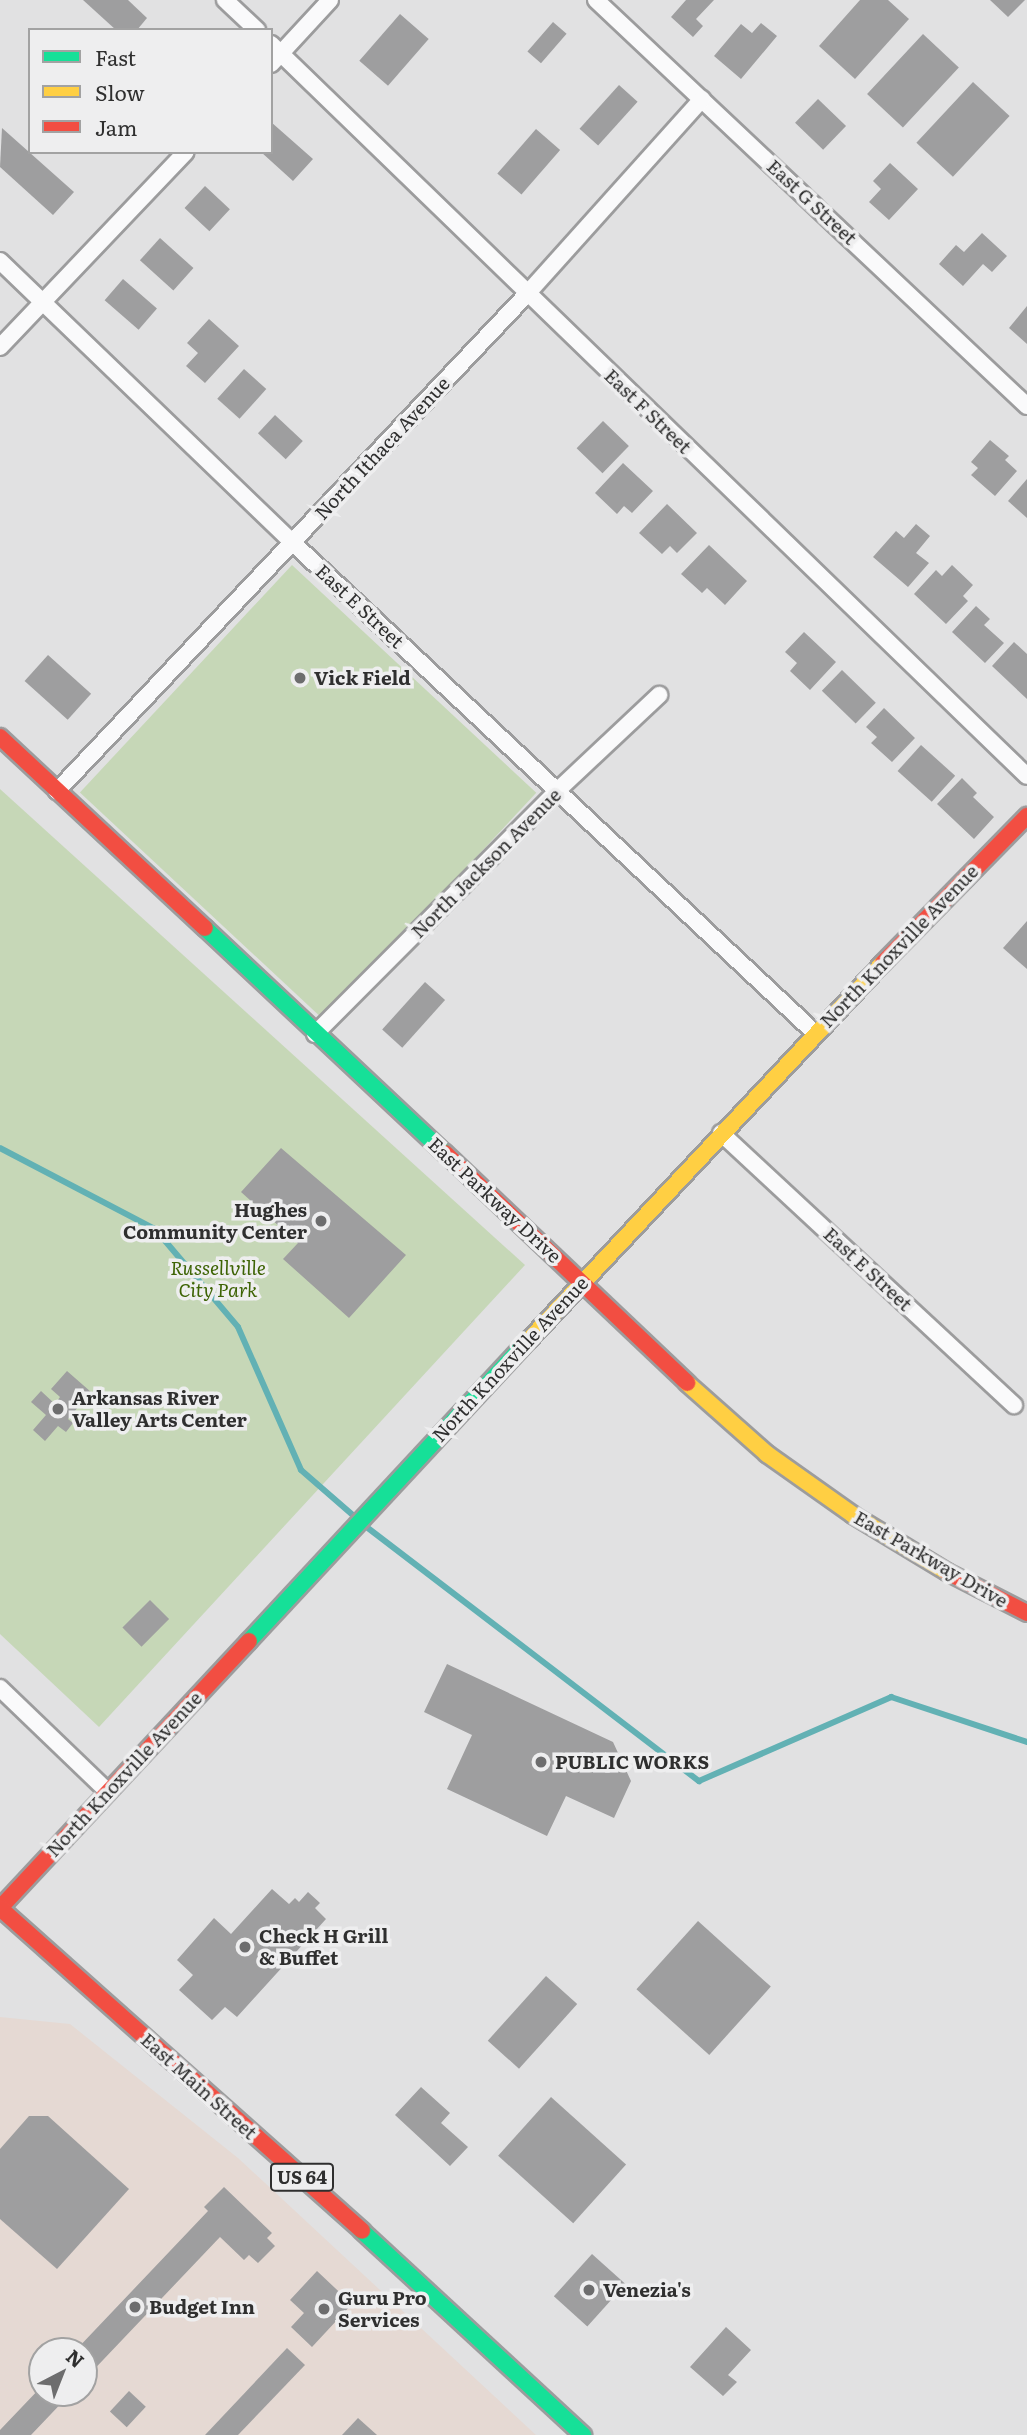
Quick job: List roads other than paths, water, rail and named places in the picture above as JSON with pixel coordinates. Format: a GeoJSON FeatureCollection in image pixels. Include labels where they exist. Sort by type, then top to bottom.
{"type":"FeatureCollection","features":[{"type":"Feature","properties":{"kind":"main road","name":"East Parkway Drive"},"geometry":{"type":"LineString","coordinates":[[0,737],[582,1281],[704,1400],[767,1454],[853,1516],[923,1559],[1027,1614]]}},
{"type":"Feature","properties":{"kind":"main road","name":"North Knoxville Avenue"},"geometry":{"type":"LineString","coordinates":[[0,1908],[815,1033],[1027,816]]}},
{"type":"Feature","properties":{"kind":"main road","name":"East Main Street"},"geometry":{"type":"LineString","coordinates":[[0,1908],[393,2258],[583,2435]]}},
{"type":"Feature","properties":{"kind":"street"},"geometry":{"type":"LineString","coordinates":[[225,0],[255,28]]}},
{"type":"Feature","properties":{"kind":"street"},"geometry":{"type":"LineString","coordinates":[[275,54],[330,0]]}},
{"type":"Feature","properties":{"kind":"street","name":"East G Street"},"geometry":{"type":"LineString","coordinates":[[596,0],[1027,405]]}},
{"type":"Feature","properties":{"kind":"street","name":"East F Street"},"geometry":{"type":"LineString","coordinates":[[275,54],[1027,776]]}},
{"type":"Feature","properties":{"kind":"street","name":"North Ithaca Avenue"},"geometry":{"type":"LineString","coordinates":[[57,791],[527,294],[702,99]]}},
{"type":"Feature","properties":{"kind":"street"},"geometry":{"type":"LineString","coordinates":[[0,347],[184,154]]}},
{"type":"Feature","properties":{"kind":"street","name":"East E Street"},"geometry":{"type":"LineString","coordinates":[[0,261],[293,543],[815,1033]]}},
{"type":"Feature","properties":{"kind":"street","name":"North Jackson Avenue"},"geometry":{"type":"LineString","coordinates":[[315,1034],[558,790],[659,695]]}},
{"type":"Feature","properties":{"kind":"street","name":"East E Street"},"geometry":{"type":"LineString","coordinates":[[721,1133],[1014,1405]]}},
{"type":"Feature","properties":{"kind":"street"},"geometry":{"type":"LineString","coordinates":[[0,1688],[108,1792]]}},
{"type":"Feature","properties":{"kind":"waterway"},"geometry":{"type":"LineString","coordinates":[[0,1148],[155,1229],[238,1327],[301,1470],[355,1517]]}},
{"type":"Feature","properties":{"kind":"waterway"},"geometry":{"type":"LineString","coordinates":[[364,1525],[699,1781],[891,1697],[1027,1742]]}},
{"type":"Feature","properties":{"kind":"place","name":"Vick Field"},"geometry":{"type":"Point","coordinates":[300,678]}},
{"type":"Feature","properties":{"kind":"place","name":"Hughes Community Center"},"geometry":{"type":"Point","coordinates":[321,1221]}},
{"type":"Feature","properties":{"kind":"place","name":"Arkansas River Valley Arts Center"},"geometry":{"type":"Point","coordinates":[58,1409]}},
{"type":"Feature","properties":{"kind":"place","name":"PUBLIC WORKS"},"geometry":{"type":"Point","coordinates":[541,1762]}},
{"type":"Feature","properties":{"kind":"place","name":"Check H Grill & Buffet"},"geometry":{"type":"Point","coordinates":[245,1947]}},
{"type":"Feature","properties":{"kind":"place","name":"Venezia's"},"geometry":{"type":"Point","coordinates":[589,2290]}},
{"type":"Feature","properties":{"kind":"place","name":"Budget Inn"},"geometry":{"type":"Point","coordinates":[135,2307]}},
{"type":"Feature","properties":{"kind":"place","name":"Guru Pro Services"},"geometry":{"type":"Point","coordinates":[324,2309]}},
{"type":"Feature","properties":{"kind":"park label","name":"Russellville City Park"},"geometry":{"type":"Point","coordinates":[218,1279]}}]}
